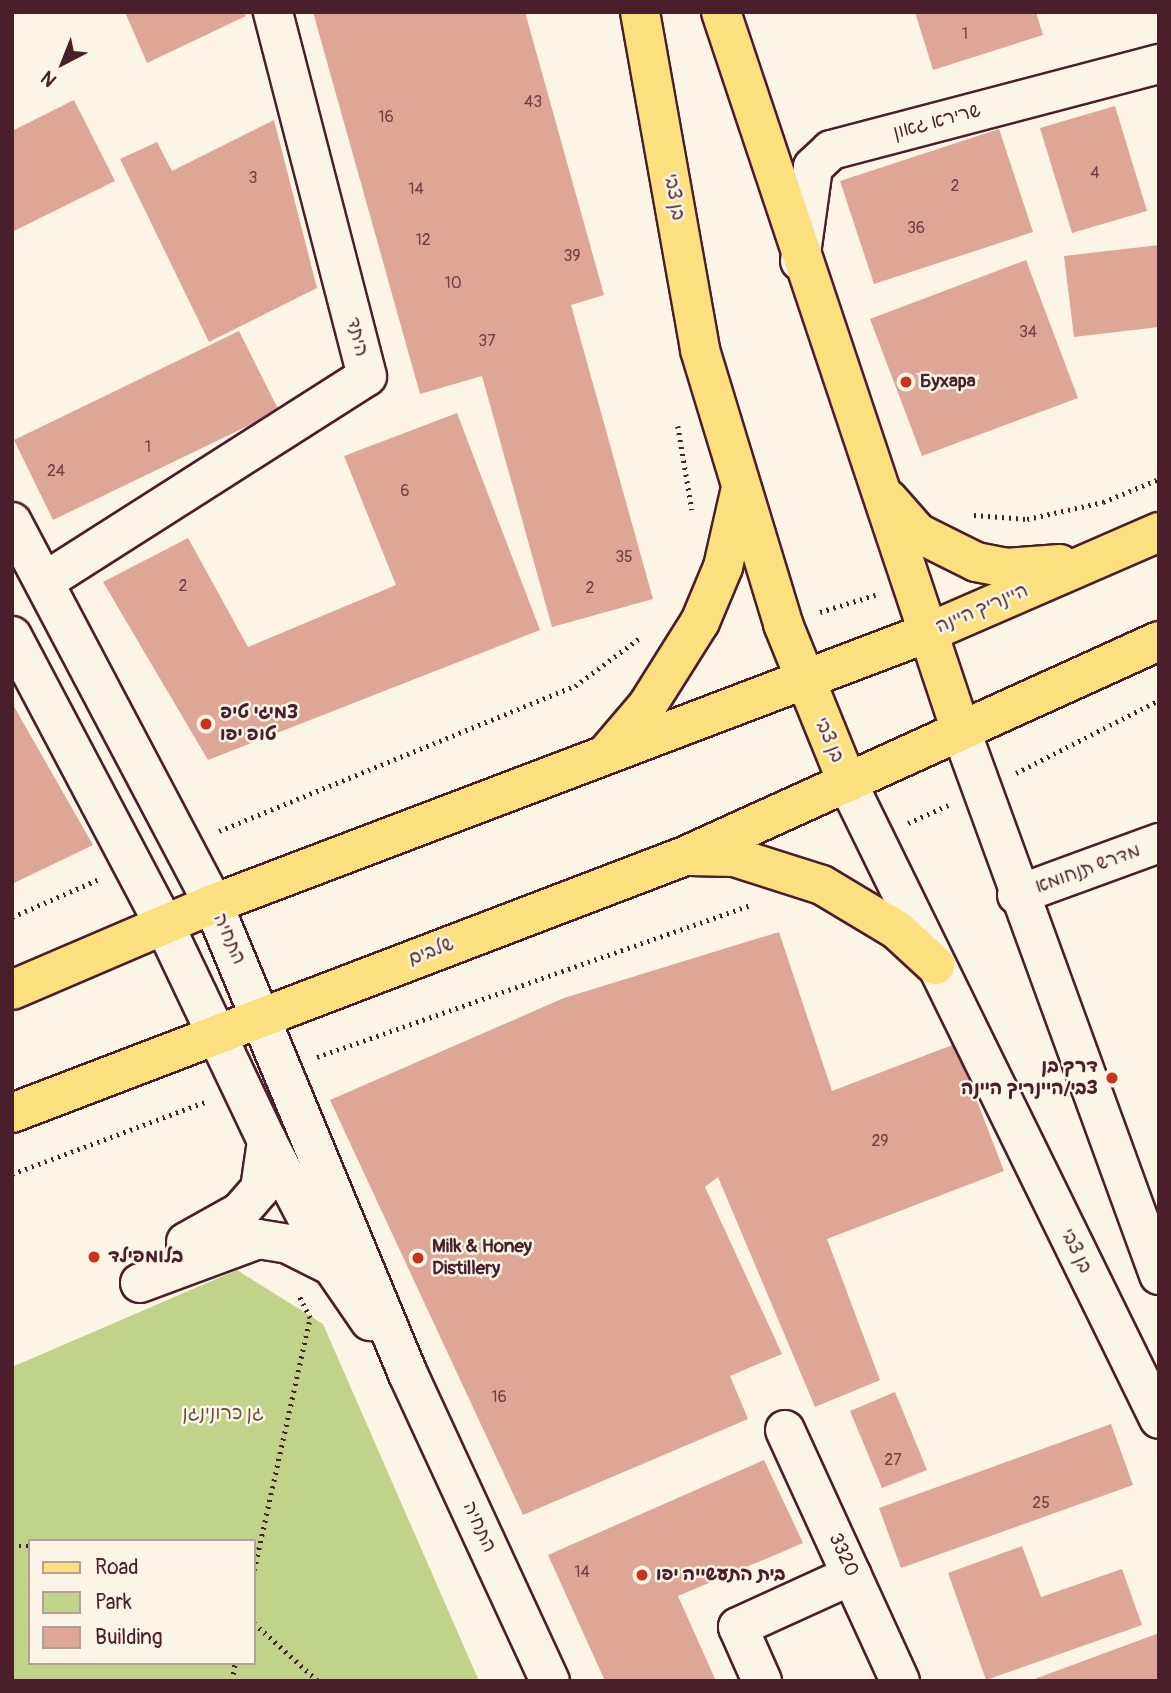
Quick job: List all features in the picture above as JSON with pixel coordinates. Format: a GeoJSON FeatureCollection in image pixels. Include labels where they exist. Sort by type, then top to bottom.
{"type":"FeatureCollection","features":[{"type":"Feature","properties":{"kind":"main road","name":"בן צבי"},"geometry":{"type":"LineString","coordinates":[[640,12],[700,350],[740,492],[783,624],[846,782]]}},
{"type":"Feature","properties":{"kind":"main road"},"geometry":{"type":"LineString","coordinates":[[721,12],[800,261],[961,731]]}},
{"type":"Feature","properties":{"kind":"main road"},"geometry":{"type":"LineString","coordinates":[[877,482],[918,533],[951,551],[1006,569],[1104,558]]}},
{"type":"Feature","properties":{"kind":"main road"},"geometry":{"type":"LineString","coordinates":[[603,757],[647,706],[700,622],[723,567],[740,492]]}},
{"type":"Feature","properties":{"kind":"main road","name":"היינריך היינה"},"geometry":{"type":"LineString","coordinates":[[803,679],[927,633],[1159,532]]}},
{"type":"Feature","properties":{"kind":"main road"},"geometry":{"type":"LineString","coordinates":[[846,782],[1159,640]]}},
{"type":"Feature","properties":{"kind":"main road"},"geometry":{"type":"LineString","coordinates":[[12,990],[213,904],[803,679]]}},
{"type":"Feature","properties":{"kind":"main road","name":"שלבים"},"geometry":{"type":"LineString","coordinates":[[12,1113],[685,856],[846,782]]}},
{"type":"Feature","properties":{"kind":"main road"},"geometry":{"type":"LineString","coordinates":[[685,856],[734,857],[822,885],[897,930],[935,965]]}},
{"type":"Feature","properties":{"kind":"street","name":"היתד"},"geometry":{"type":"LineString","coordinates":[[47,580],[367,376],[273,12]]}},
{"type":"Feature","properties":{"kind":"street","name":"שרירא גאון"},"geometry":{"type":"LineString","coordinates":[[800,261],[813,167],[831,150],[1159,64]]}},
{"type":"Feature","properties":{"kind":"street","name":"התחיה"},"geometry":{"type":"LineString","coordinates":[[12,522],[47,580],[213,904],[286,1069],[408,1374],[550,1681]]}},
{"type":"Feature","properties":{"kind":"street","name":"התחיה"},"geometry":{"type":"LineString","coordinates":[[12,636],[164,924],[240,1089],[332,1266],[408,1374]]}},
{"type":"Feature","properties":{"kind":"street"},"geometry":{"type":"LineString","coordinates":[[961,731],[1017,895],[1159,1275]]}},
{"type":"Feature","properties":{"kind":"street","name":"בן צבי"},"geometry":{"type":"LineString","coordinates":[[846,782],[1159,1419]]}},
{"type":"Feature","properties":{"kind":"street","name":"מדרש תנחומא"},"geometry":{"type":"LineString","coordinates":[[1017,895],[1159,843]]}},
{"type":"Feature","properties":{"kind":"street"},"geometry":{"type":"LineString","coordinates":[[267,1141],[260,1189],[240,1212],[214,1231],[136,1273],[258,1239],[275,1242],[332,1266]]}},
{"type":"Feature","properties":{"kind":"street","name":"3320"},"geometry":{"type":"LineString","coordinates":[[785,1430],[852,1575],[891,1678]]}},
{"type":"Feature","properties":{"kind":"street"},"geometry":{"type":"LineString","coordinates":[[762,1681],[737,1627],[852,1575]]}},
{"type":"Feature","properties":{"kind":"path"},"geometry":{"type":"LineString","coordinates":[[951,551],[967,513],[1027,520],[1102,502],[1159,479]]}},
{"type":"Feature","properties":{"kind":"path"},"geometry":{"type":"LineString","coordinates":[[783,624],[910,584]]}},
{"type":"Feature","properties":{"kind":"path"},"geometry":{"type":"LineString","coordinates":[[184,845],[575,686],[647,631]]}},
{"type":"Feature","properties":{"kind":"path"},"geometry":{"type":"LineString","coordinates":[[873,839],[983,789],[1159,700]]}},
{"type":"Feature","properties":{"kind":"path"},"geometry":{"type":"LineString","coordinates":[[12,917],[133,865]]}},
{"type":"Feature","properties":{"kind":"path"},"geometry":{"type":"LineString","coordinates":[[286,1069],[703,918],[765,903]]}},
{"type":"Feature","properties":{"kind":"path"},"geometry":{"type":"LineString","coordinates":[[12,1174],[240,1089]]}},
{"type":"Feature","properties":{"kind":"path"},"geometry":{"type":"LineString","coordinates":[[256,1561],[310,1318],[275,1242]]}},
{"type":"Feature","properties":{"kind":"path"},"geometry":{"type":"LineString","coordinates":[[256,1625],[318,1681]]}},
{"type":"Feature","properties":{"kind":"green space","name":"גן כרונינגן"},"geometry":{"type":"Polygon","coordinates":[[[237,1270],[323,1324],[479,1681],[12,1681],[12,1367],[237,1270]]]}},
{"type":"Feature","properties":{"kind":"building"},"geometry":{"type":"Polygon","coordinates":[[[125,12],[244,12],[246,16],[147,63],[125,12]]]}},
{"type":"Feature","properties":{"kind":"building"},"geometry":{"type":"Polygon","coordinates":[[[313,12],[525,12],[604,295],[571,305],[653,599],[552,627],[482,376],[420,394],[313,12]]]}},
{"type":"Feature","properties":{"kind":"building"},"geometry":{"type":"Polygon","coordinates":[[[915,12],[1036,12],[1043,35],[933,70],[915,12]]]}},
{"type":"Feature","properties":{"kind":"building"},"geometry":{"type":"Polygon","coordinates":[[[74,100],[115,181],[12,232],[12,131],[74,100]]]}},
{"type":"Feature","properties":{"kind":"building"},"geometry":{"type":"Polygon","coordinates":[[[1115,106],[1147,211],[1072,233],[1040,128],[1115,106]]]}},
{"type":"Feature","properties":{"kind":"building"},"geometry":{"type":"Polygon","coordinates":[[[274,120],[317,288],[209,342],[120,159],[157,142],[172,171],[274,120]]]}},
{"type":"Feature","properties":{"kind":"building"},"geometry":{"type":"Polygon","coordinates":[[[999,129],[1033,232],[874,284],[840,181],[999,129]]]}},
{"type":"Feature","properties":{"kind":"building"},"geometry":{"type":"Polygon","coordinates":[[[1159,245],[1159,327],[1074,337],[1064,256],[1159,245]]]}},
{"type":"Feature","properties":{"kind":"building"},"geometry":{"type":"Polygon","coordinates":[[[1026,260],[1078,398],[922,456],[870,319],[1026,260]]]}},
{"type":"Feature","properties":{"kind":"building"},"geometry":{"type":"Polygon","coordinates":[[[239,331],[279,411],[53,520],[14,440],[239,331]]]}},
{"type":"Feature","properties":{"kind":"building"},"geometry":{"type":"Polygon","coordinates":[[[457,413],[540,630],[208,760],[103,582],[188,538],[248,647],[396,585],[344,456],[457,413]]]}},
{"type":"Feature","properties":{"kind":"building"},"geometry":{"type":"Polygon","coordinates":[[[12,703],[93,845],[12,884],[12,703]]]}},
{"type":"Feature","properties":{"kind":"building"},"geometry":{"type":"Polygon","coordinates":[[[779,932],[832,1091],[955,1044],[1004,1171],[827,1239],[880,1380],[815,1407],[718,1177],[705,1187],[782,1354],[730,1376],[748,1419],[523,1515],[330,1100],[564,998],[779,932]]]}},
{"type":"Feature","properties":{"kind":"building"},"geometry":{"type":"Polygon","coordinates":[[[895,1392],[927,1470],[882,1488],[850,1411],[895,1392]]]}},
{"type":"Feature","properties":{"kind":"building"},"geometry":{"type":"Polygon","coordinates":[[[1111,1424],[1133,1485],[901,1568],[879,1508],[1111,1424]]]}},
{"type":"Feature","properties":{"kind":"building","name":"בית התעשייה יפו"},"geometry":{"type":"Polygon","coordinates":[[[764,1460],[803,1543],[678,1596],[716,1681],[605,1681],[548,1555],[764,1460]]]}},
{"type":"Feature","properties":{"kind":"building"},"geometry":{"type":"Polygon","coordinates":[[[1022,1546],[1041,1597],[1122,1569],[1142,1625],[986,1680],[948,1573],[1022,1546]]]}},
{"type":"Feature","properties":{"kind":"building"},"geometry":{"type":"Polygon","coordinates":[[[1159,1633],[1159,1681],[1032,1681],[1032,1680],[1159,1633]]]}},
{"type":"Feature","properties":{"kind":"place","name":"Бухара"},"geometry":{"type":"Point","coordinates":[906,382]}},
{"type":"Feature","properties":{"kind":"place","name":"צמיגי טיפ טופ יפו"},"geometry":{"type":"Point","coordinates":[206,724]}},
{"type":"Feature","properties":{"kind":"place","name":"דרך בן צבי/היינריך היינה"},"geometry":{"type":"Point","coordinates":[1112,1078]}},
{"type":"Feature","properties":{"kind":"place","name":"בלומפילד"},"geometry":{"type":"Point","coordinates":[94,1257]}},
{"type":"Feature","properties":{"kind":"place","name":"Milk & Honey Distillery"},"geometry":{"type":"Point","coordinates":[418,1258]}},
{"type":"Feature","properties":{"kind":"place","name":"בית התעשייה יפו"},"geometry":{"type":"Point","coordinates":[642,1575]}}]}
